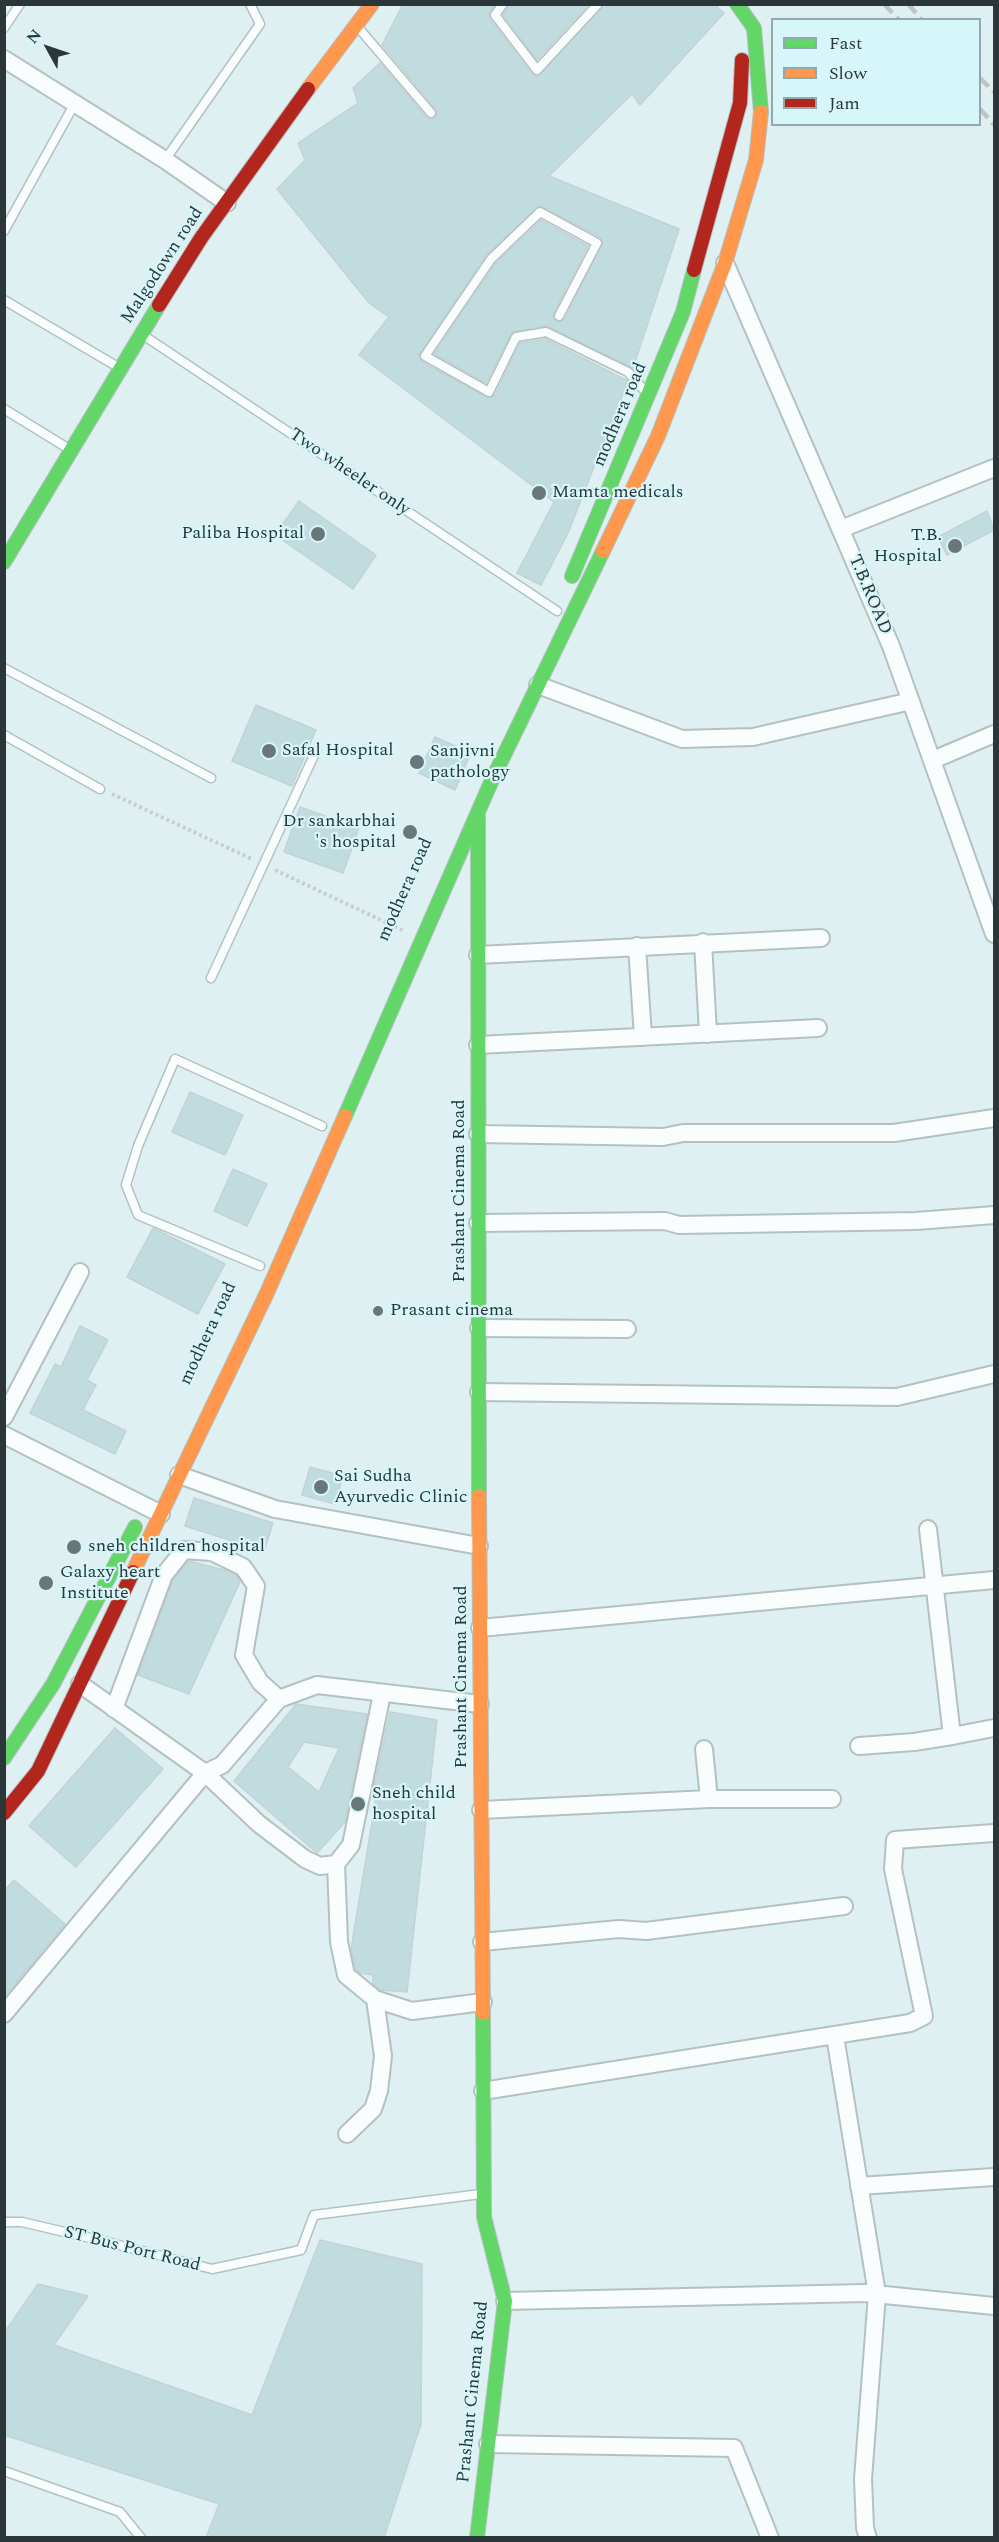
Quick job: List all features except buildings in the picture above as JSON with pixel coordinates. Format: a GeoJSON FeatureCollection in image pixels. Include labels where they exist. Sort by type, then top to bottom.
{"type":"FeatureCollection","features":[{"type":"Feature","properties":{"kind":"main road","name":"Malgodown road"},"geometry":{"type":"LineString","coordinates":[[4,562],[141,333],[227,203],[355,24],[372,4]]}},
{"type":"Feature","properties":{"kind":"main road","name":"modhera road"},"geometry":{"type":"LineString","coordinates":[[559,606],[650,396],[683,312],[740,103],[740,10]]}},
{"type":"Feature","properties":{"kind":"main road"},"geometry":{"type":"LineString","coordinates":[[4,1758],[53,1684],[152,1506],[180,1475],[266,1295],[478,812],[658,436],[724,263],[756,160],[761,114],[754,28],[740,10]]}},
{"type":"Feature","properties":{"kind":"main road","name":"Prashant Cinema Road"},"geometry":{"type":"LineString","coordinates":[[477,2538],[505,2301],[484,2217],[478,1392],[478,812]]}},
{"type":"Feature","properties":{"kind":"main road","name":"modhera road"},"geometry":{"type":"LineString","coordinates":[[252,1283],[262,1260]]}},
{"type":"Feature","properties":{"kind":"main road"},"geometry":{"type":"LineString","coordinates":[[4,1813],[38,1772],[80,1684],[152,1506]]}},
{"type":"Feature","properties":{"kind":"street"},"geometry":{"type":"LineString","coordinates":[[4,59],[165,160],[227,203]]}},
{"type":"Feature","properties":{"kind":"street","name":"T.B.ROAD"},"geometry":{"type":"LineString","coordinates":[[724,263],[891,646],[994,934]]}},
{"type":"Feature","properties":{"kind":"street"},"geometry":{"type":"LineString","coordinates":[[841,529],[994,468]]}},
{"type":"Feature","properties":{"kind":"street"},"geometry":{"type":"LineString","coordinates":[[538,685],[682,739],[753,737],[911,701]]}},
{"type":"Feature","properties":{"kind":"street"},"geometry":{"type":"LineString","coordinates":[[933,760],[994,734]]}},
{"type":"Feature","properties":{"kind":"street"},"geometry":{"type":"LineString","coordinates":[[478,955],[703,942],[821,938]]}},
{"type":"Feature","properties":{"kind":"street"},"geometry":{"type":"LineString","coordinates":[[703,942],[708,1034]]}},
{"type":"Feature","properties":{"kind":"street"},"geometry":{"type":"LineString","coordinates":[[637,946],[643,1037]]}},
{"type":"Feature","properties":{"kind":"street"},"geometry":{"type":"LineString","coordinates":[[478,1045],[818,1028]]}},
{"type":"Feature","properties":{"kind":"street"},"geometry":{"type":"LineString","coordinates":[[478,1134],[663,1137],[683,1133],[894,1133],[994,1118]]}},
{"type":"Feature","properties":{"kind":"street"},"geometry":{"type":"LineString","coordinates":[[478,1223],[665,1221],[680,1225],[916,1221],[994,1215]]}},
{"type":"Feature","properties":{"kind":"street"},"geometry":{"type":"LineString","coordinates":[[4,1417],[80,1272]]}},
{"type":"Feature","properties":{"kind":"street"},"geometry":{"type":"LineString","coordinates":[[479,1328],[627,1329]]}},
{"type":"Feature","properties":{"kind":"street"},"geometry":{"type":"LineString","coordinates":[[478,1392],[897,1397],[994,1374]]}},
{"type":"Feature","properties":{"kind":"street"},"geometry":{"type":"LineString","coordinates":[[4,1435],[152,1506]]}},
{"type":"Feature","properties":{"kind":"street"},"geometry":{"type":"LineString","coordinates":[[180,1475],[275,1509],[479,1546]]}},
{"type":"Feature","properties":{"kind":"street"},"geometry":{"type":"LineString","coordinates":[[928,1529],[952,1736]]}},
{"type":"Feature","properties":{"kind":"street"},"geometry":{"type":"LineString","coordinates":[[114,1709],[164,1575],[184,1550],[212,1552],[243,1568],[256,1586],[244,1655],[260,1682],[279,1699]]}},
{"type":"Feature","properties":{"kind":"street"},"geometry":{"type":"LineString","coordinates":[[480,1628],[994,1580]]}},
{"type":"Feature","properties":{"kind":"street"},"geometry":{"type":"LineString","coordinates":[[80,1684],[206,1773],[259,1824],[305,1858],[320,1866],[336,1864]]}},
{"type":"Feature","properties":{"kind":"street"},"geometry":{"type":"LineString","coordinates":[[4,2014],[206,1773],[222,1765],[279,1699],[317,1685],[480,1704]]}},
{"type":"Feature","properties":{"kind":"street"},"geometry":{"type":"LineString","coordinates":[[382,1694],[351,1845],[336,1864],[339,1942],[346,1975],[375,1999],[412,2011],[483,2002]]}},
{"type":"Feature","properties":{"kind":"street"},"geometry":{"type":"LineString","coordinates":[[860,1746],[914,1742],[994,1728]]}},
{"type":"Feature","properties":{"kind":"street"},"geometry":{"type":"LineString","coordinates":[[705,1749],[710,1799]]}},
{"type":"Feature","properties":{"kind":"street"},"geometry":{"type":"LineString","coordinates":[[481,1810],[710,1799],[832,1799]]}},
{"type":"Feature","properties":{"kind":"street"},"geometry":{"type":"LineString","coordinates":[[483,2091],[835,2036],[910,2023],[924,2016],[893,1869],[895,1840],[994,1833]]}},
{"type":"Feature","properties":{"kind":"street"},"geometry":{"type":"LineString","coordinates":[[482,1942],[619,1929],[646,1931],[844,1906]]}},
{"type":"Feature","properties":{"kind":"street"},"geometry":{"type":"LineString","coordinates":[[347,2134],[373,2109],[379,2091],[383,2056],[375,1999]]}},
{"type":"Feature","properties":{"kind":"street"},"geometry":{"type":"LineString","coordinates":[[835,2036],[877,2294],[863,2479],[865,2528],[868,2538]]}},
{"type":"Feature","properties":{"kind":"street"},"geometry":{"type":"LineString","coordinates":[[860,2186],[994,2177]]}},
{"type":"Feature","properties":{"kind":"street"},"geometry":{"type":"LineString","coordinates":[[505,2301],[877,2294],[994,2306]]}},
{"type":"Feature","properties":{"kind":"street"},"geometry":{"type":"LineString","coordinates":[[488,2444],[734,2448],[770,2538]]}},
{"type":"Feature","properties":{"kind":"lane"},"geometry":{"type":"LineString","coordinates":[[4,28],[20,4]]}},
{"type":"Feature","properties":{"kind":"lane"},"geometry":{"type":"LineString","coordinates":[[165,160],[260,24],[250,4]]}},
{"type":"Feature","properties":{"kind":"lane"},"geometry":{"type":"LineString","coordinates":[[503,4],[495,15],[537,70],[598,4]]}},
{"type":"Feature","properties":{"kind":"lane"},"geometry":{"type":"LineString","coordinates":[[355,24],[431,112]]}},
{"type":"Feature","properties":{"kind":"lane"},"geometry":{"type":"LineString","coordinates":[[4,231],[75,103]]}},
{"type":"Feature","properties":{"kind":"lane"},"geometry":{"type":"LineString","coordinates":[[559,316],[597,243],[540,212],[491,259],[424,356],[489,392],[516,337],[546,332],[628,372],[650,396]]}},
{"type":"Feature","properties":{"kind":"lane"},"geometry":{"type":"LineString","coordinates":[[4,300],[120,369]]}},
{"type":"Feature","properties":{"kind":"lane","name":"Two wheeler only"},"geometry":{"type":"LineString","coordinates":[[141,333],[559,606]]}},
{"type":"Feature","properties":{"kind":"lane"},"geometry":{"type":"LineString","coordinates":[[4,409],[72,451]]}},
{"type":"Feature","properties":{"kind":"lane"},"geometry":{"type":"LineString","coordinates":[[4,668],[211,778]]}},
{"type":"Feature","properties":{"kind":"lane"},"geometry":{"type":"LineString","coordinates":[[4,735],[100,789]]}},
{"type":"Feature","properties":{"kind":"lane"},"geometry":{"type":"LineString","coordinates":[[212,978],[316,751]]}},
{"type":"Feature","properties":{"kind":"lane"},"geometry":{"type":"LineString","coordinates":[[262,1260],[138,1215],[126,1185],[138,1146],[175,1059],[322,1126]]}},
{"type":"Feature","properties":{"kind":"lane","name":"ST Bus Port Road"},"geometry":{"type":"LineString","coordinates":[[4,2222],[22,2223],[107,2242],[212,2269],[301,2250],[314,2215],[484,2194]]}},
{"type":"Feature","properties":{"kind":"lane"},"geometry":{"type":"LineString","coordinates":[[4,2471],[120,2512],[141,2538]]}},
{"type":"Feature","properties":{"kind":"railway"},"geometry":{"type":"LineString","coordinates":[[884,4],[897,18]]}},
{"type":"Feature","properties":{"kind":"railway"},"geometry":{"type":"LineString","coordinates":[[908,4],[920,18]]}},
{"type":"Feature","properties":{"kind":"railway"},"geometry":{"type":"LineString","coordinates":[[981,79],[994,92]]}},
{"type":"Feature","properties":{"kind":"railway"},"geometry":{"type":"LineString","coordinates":[[981,110],[994,125]]}},
{"type":"Feature","properties":{"kind":"traffic: fast"},"geometry":{"type":"LineString","coordinates":[[737,4],[754,28],[761,112]]}},
{"type":"Feature","properties":{"kind":"traffic: fast"},"geometry":{"type":"LineString","coordinates":[[572,576],[683,312],[694,270]]}},
{"type":"Feature","properties":{"kind":"traffic: fast"},"geometry":{"type":"LineString","coordinates":[[4,562],[159,305]]}},
{"type":"Feature","properties":{"kind":"traffic: fast"},"geometry":{"type":"LineString","coordinates":[[345,1116],[492,780],[603,551]]}},
{"type":"Feature","properties":{"kind":"traffic: fast"},"geometry":{"type":"LineString","coordinates":[[478,814],[479,1496]]}},
{"type":"Feature","properties":{"kind":"traffic: fast"},"geometry":{"type":"LineString","coordinates":[[4,1758],[53,1684],[135,1527]]}},
{"type":"Feature","properties":{"kind":"traffic: fast"},"geometry":{"type":"LineString","coordinates":[[477,2538],[505,2301],[484,2217],[483,2013]]}},
{"type":"Feature","properties":{"kind":"traffic: slow"},"geometry":{"type":"LineString","coordinates":[[308,89],[372,4]]}},
{"type":"Feature","properties":{"kind":"traffic: slow"},"geometry":{"type":"LineString","coordinates":[[603,551],[658,436],[725,263],[756,160],[761,112]]}},
{"type":"Feature","properties":{"kind":"traffic: slow"},"geometry":{"type":"LineString","coordinates":[[133,1572],[266,1295],[345,1116]]}},
{"type":"Feature","properties":{"kind":"traffic: slow"},"geometry":{"type":"LineString","coordinates":[[479,1496],[483,2013]]}},
{"type":"Feature","properties":{"kind":"traffic: jam"},"geometry":{"type":"LineString","coordinates":[[694,270],[740,103],[742,60]]}},
{"type":"Feature","properties":{"kind":"traffic: jam"},"geometry":{"type":"LineString","coordinates":[[159,305],[201,238],[308,89]]}},
{"type":"Feature","properties":{"kind":"traffic: jam"},"geometry":{"type":"LineString","coordinates":[[4,1813],[38,1771],[133,1572]]}},
{"type":"Feature","properties":{"kind":"place","name":"Mamta medicals"},"geometry":{"type":"Point","coordinates":[539,493]}},
{"type":"Feature","properties":{"kind":"place","name":"Paliba Hospital"},"geometry":{"type":"Point","coordinates":[318,534]}},
{"type":"Feature","properties":{"kind":"place","name":"T.B. Hospital"},"geometry":{"type":"Point","coordinates":[955,546]}},
{"type":"Feature","properties":{"kind":"place","name":"Safal Hospital"},"geometry":{"type":"Point","coordinates":[269,751]}},
{"type":"Feature","properties":{"kind":"place","name":"Sanjivni pathology"},"geometry":{"type":"Point","coordinates":[417,762]}},
{"type":"Feature","properties":{"kind":"place","name":"Dr sankarbhai 's hospital"},"geometry":{"type":"Point","coordinates":[410,832]}},
{"type":"Feature","properties":{"kind":"place","name":"Prasant cinema"},"geometry":{"type":"Point","coordinates":[378,1311]}},
{"type":"Feature","properties":{"kind":"place","name":"Sai Sudha Ayurvedic Clinic"},"geometry":{"type":"Point","coordinates":[321,1487]}},
{"type":"Feature","properties":{"kind":"place","name":"sneh children hospital"},"geometry":{"type":"Point","coordinates":[74,1547]}},
{"type":"Feature","properties":{"kind":"place","name":"Galaxy heart Institute"},"geometry":{"type":"Point","coordinates":[46,1583]}},
{"type":"Feature","properties":{"kind":"place","name":"Sneh child hospital"},"geometry":{"type":"Point","coordinates":[358,1804]}}]}
